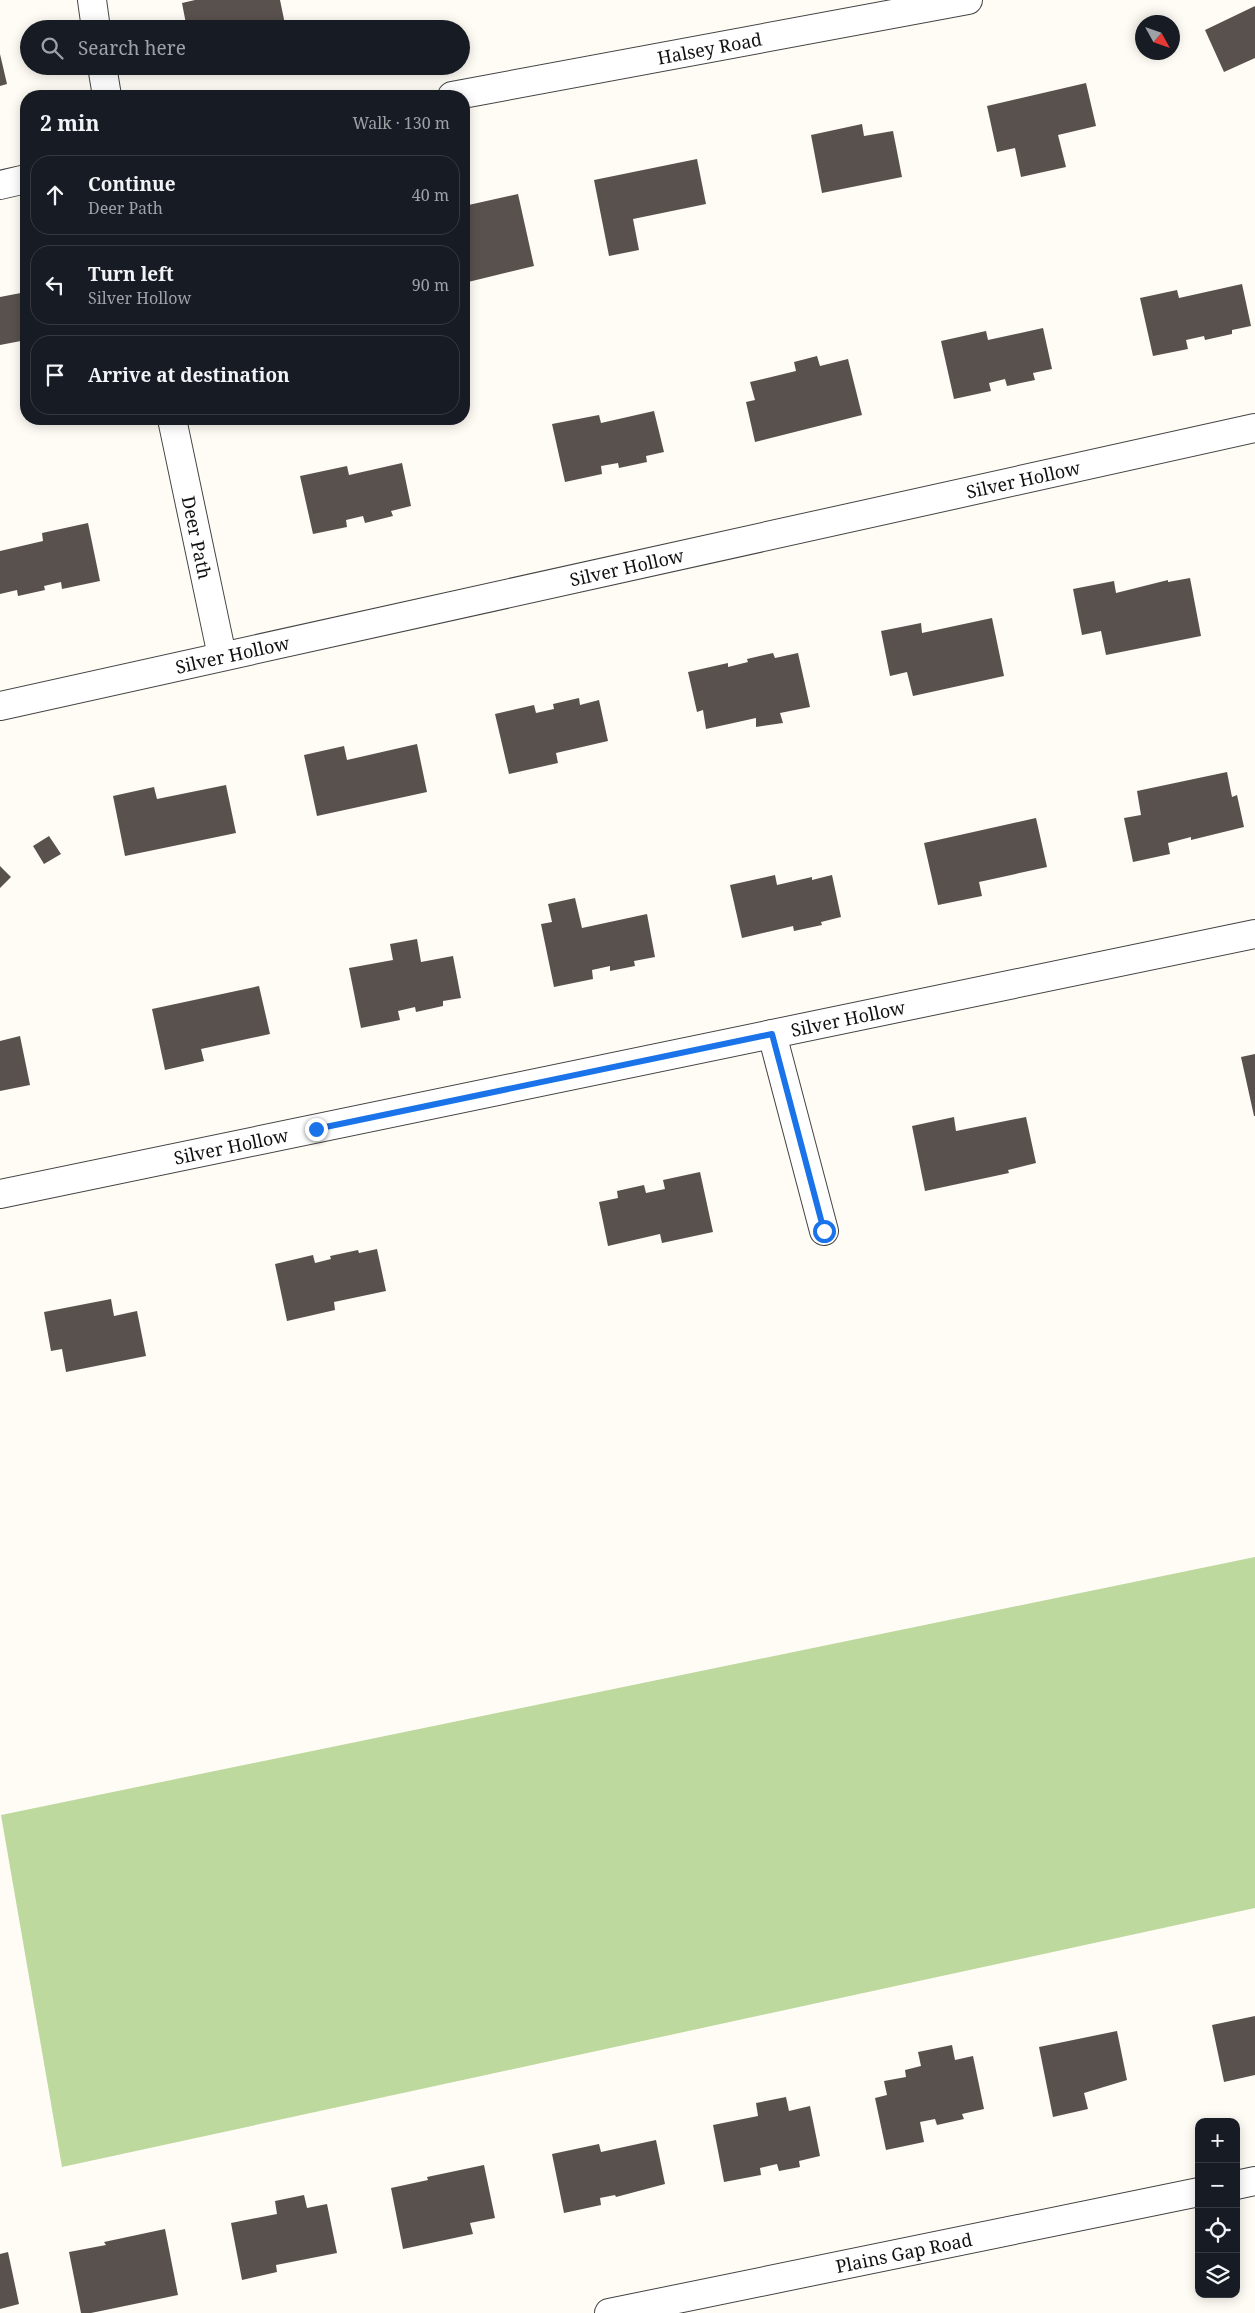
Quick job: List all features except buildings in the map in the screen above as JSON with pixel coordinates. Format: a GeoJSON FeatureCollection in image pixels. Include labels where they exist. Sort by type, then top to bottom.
{"type":"FeatureCollection","features":[{"type":"Feature","properties":{"kind":"street"},"geometry":{"type":"LineString","coordinates":[[92,0],[95,20]]}},
{"type":"Feature","properties":{"kind":"street","name":"Halsey Road"},"geometry":{"type":"LineString","coordinates":[[470,93],[968,0]]}},
{"type":"Feature","properties":{"kind":"street"},"geometry":{"type":"LineString","coordinates":[[104,75],[106,90]]}},
{"type":"Feature","properties":{"kind":"street"},"geometry":{"type":"LineString","coordinates":[[0,186],[20,181]]}},
{"type":"Feature","properties":{"kind":"street","name":"Deer Path"},"geometry":{"type":"LineString","coordinates":[[173,425],[222,656]]}},
{"type":"Feature","properties":{"kind":"street","name":"Silver Hollow"},"geometry":{"type":"LineString","coordinates":[[0,706],[1255,428]]}},
{"type":"Feature","properties":{"kind":"street","name":"Silver Hollow"},"geometry":{"type":"LineString","coordinates":[[0,1194],[1255,934]]}},
{"type":"Feature","properties":{"kind":"street"},"geometry":{"type":"LineString","coordinates":[[772,1034],[824,1231]]}},
{"type":"Feature","properties":{"kind":"street"},"geometry":{"type":"LineString","coordinates":[[1240,2184],[1255,2181]]}},
{"type":"Feature","properties":{"kind":"street","name":"Plains Gap Road"},"geometry":{"type":"LineString","coordinates":[[609,2313],[1195,2193]]}},
{"type":"Feature","properties":{"kind":"green space"},"geometry":{"type":"Polygon","coordinates":[[[1255,1557],[1255,1908],[62,2167],[1,1815],[1255,1557]]]}},
{"type":"Feature","properties":{"kind":"route"},"geometry":{"type":"LineString","coordinates":[[316,1129],[772,1034],[824,1231]]}}]}
